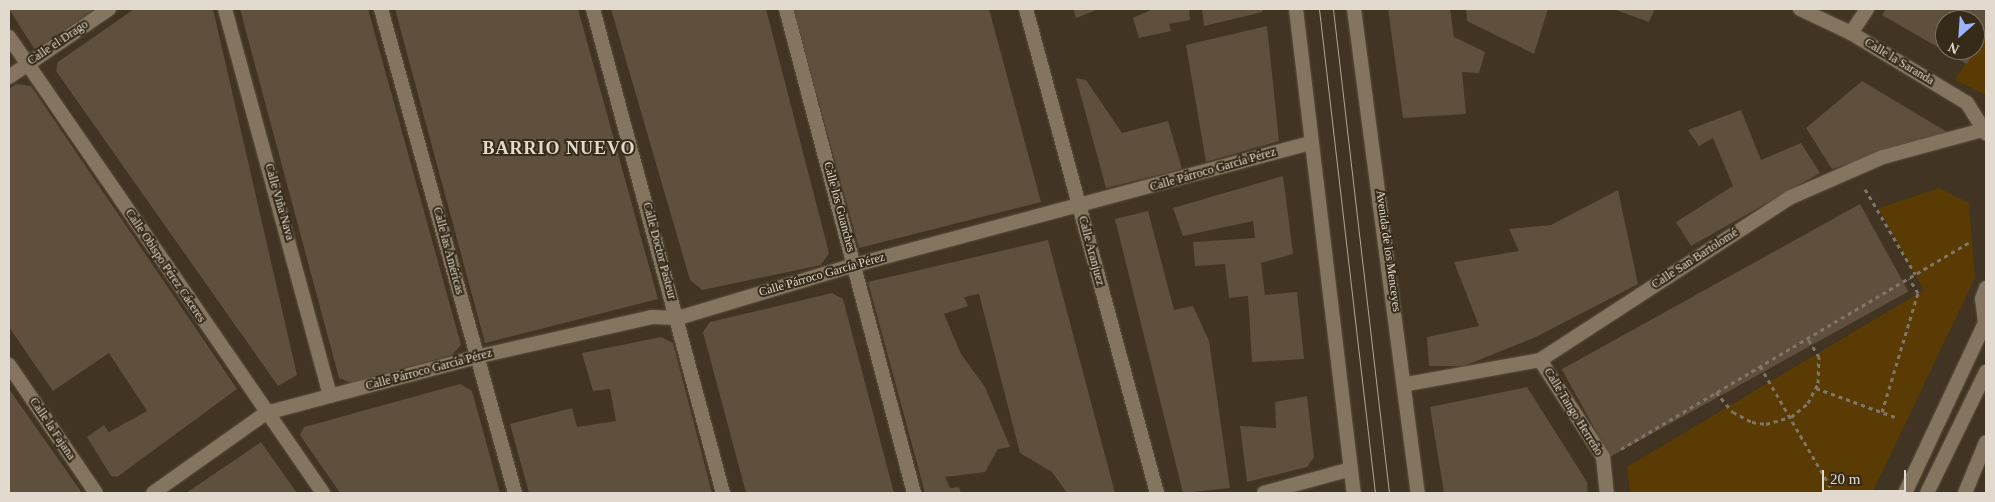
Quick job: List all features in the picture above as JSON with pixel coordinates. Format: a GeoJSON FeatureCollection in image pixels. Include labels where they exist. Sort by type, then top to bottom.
{"type":"FeatureCollection","features":[{"type":"Feature","properties":{"kind":"street","name":"Calle el Drago"},"geometry":{"type":"LineString","coordinates":[[9,77],[109,9]]}},
{"type":"Feature","properties":{"kind":"street","name":"Calle Viña Nava"},"geometry":{"type":"LineString","coordinates":[[225,9],[330,396]]}},
{"type":"Feature","properties":{"kind":"street","name":"Calle las Américas"},"geometry":{"type":"LineString","coordinates":[[381,9],[515,493]]}},
{"type":"Feature","properties":{"kind":"street","name":"Calle Doctor Pasteur"},"geometry":{"type":"LineString","coordinates":[[593,9],[678,318],[723,493]]}},
{"type":"Feature","properties":{"kind":"street","name":"Calle los Guanches"},"geometry":{"type":"LineString","coordinates":[[786,9],[914,493]]}},
{"type":"Feature","properties":{"kind":"street","name":"Calle Aranjuez"},"geometry":{"type":"LineString","coordinates":[[1026,9],[1078,208],[1157,493]]}},
{"type":"Feature","properties":{"kind":"street"},"geometry":{"type":"LineString","coordinates":[[1296,9],[1354,493]]}},
{"type":"Feature","properties":{"kind":"street","name":"Avenida de los Menceyes"},"geometry":{"type":"LineString","coordinates":[[1354,9],[1407,384],[1418,493]]}},
{"type":"Feature","properties":{"kind":"street","name":"Calle la Saranda"},"geometry":{"type":"LineString","coordinates":[[1800,9],[1852,33],[1967,103],[1986,129]]}},
{"type":"Feature","properties":{"kind":"street"},"geometry":{"type":"LineString","coordinates":[[1852,33],[1867,9]]}},
{"type":"Feature","properties":{"kind":"street","name":"Calle Obispo Pérez Cáceres"},"geometry":{"type":"LineString","coordinates":[[9,37],[266,414],[323,493]]}},
{"type":"Feature","properties":{"kind":"street","name":"Calle San Bartolomé"},"geometry":{"type":"LineString","coordinates":[[1407,384],[1540,360],[1789,198],[1883,157],[1986,129]]}},
{"type":"Feature","properties":{"kind":"street","name":"Calle Párroco García Pérez"},"geometry":{"type":"LineString","coordinates":[[153,493],[266,414],[476,356],[652,317],[678,318],[855,265],[1078,208],[1312,143]]}},
{"type":"Feature","properties":{"kind":"street"},"geometry":{"type":"LineString","coordinates":[[1907,492],[1986,322],[1982,299],[1986,288]]}},
{"type":"Feature","properties":{"kind":"street","name":"Calle Tango Herreño"},"geometry":{"type":"LineString","coordinates":[[1540,360],[1602,456],[1607,493]]}},
{"type":"Feature","properties":{"kind":"street","name":"Calle la Fajana"},"geometry":{"type":"LineString","coordinates":[[9,365],[96,493]]}},
{"type":"Feature","properties":{"kind":"street"},"geometry":{"type":"LineString","coordinates":[[1927,493],[1986,372]]}},
{"type":"Feature","properties":{"kind":"street"},"geometry":{"type":"LineString","coordinates":[[1965,493],[1986,442]]}},
{"type":"Feature","properties":{"kind":"street"},"geometry":{"type":"LineString","coordinates":[[1264,493],[1352,469]]}},
{"type":"Feature","properties":{"kind":"path"},"geometry":{"type":"LineString","coordinates":[[1862,184],[1915,274]]}},
{"type":"Feature","properties":{"kind":"path"},"geometry":{"type":"LineString","coordinates":[[1616,452],[1971,241]]}},
{"type":"Feature","properties":{"kind":"path"},"geometry":{"type":"LineString","coordinates":[[1882,412],[1918,293],[1908,278]]}},
{"type":"Feature","properties":{"kind":"path"},"geometry":{"type":"LineString","coordinates":[[1716,392],[1732,412],[1752,422],[1766,424],[1791,417],[1804,408],[1816,388],[1819,358],[1807,337]]}},
{"type":"Feature","properties":{"kind":"path"},"geometry":{"type":"LineString","coordinates":[[1760,366],[1834,493]]}},
{"type":"Feature","properties":{"kind":"path"},"geometry":{"type":"LineString","coordinates":[[1816,388],[1895,417]]}},
{"type":"Feature","properties":{"kind":"shaded area"},"geometry":{"type":"Polygon","coordinates":[[[1986,32],[1986,95],[1955,80],[1968,60],[1985,60],[1986,32]]]}},
{"type":"Feature","properties":{"kind":"shaded area"},"geometry":{"type":"Polygon","coordinates":[[[1939,188],[1969,203],[1975,278],[1872,493],[1630,493],[1627,467],[1924,290],[1879,208],[1939,188]]]}},
{"type":"Feature","properties":{"kind":"building"},"geometry":{"type":"Polygon","coordinates":[[[9,9],[95,9],[35,50],[9,9]]]}},
{"type":"Feature","properties":{"kind":"building"},"geometry":{"type":"Polygon","coordinates":[[[134,9],[213,9],[297,375],[278,386],[56,71],[58,62],[134,9]]]}},
{"type":"Feature","properties":{"kind":"building"},"geometry":{"type":"Polygon","coordinates":[[[240,9],[368,9],[461,345],[452,355],[351,383],[339,378],[240,9]]]}},
{"type":"Feature","properties":{"kind":"building"},"geometry":{"type":"Polygon","coordinates":[[[395,9],[578,9],[658,299],[485,343],[395,9]]]}},
{"type":"Feature","properties":{"kind":"building"},"geometry":{"type":"Polygon","coordinates":[[[611,9],[766,9],[829,253],[821,265],[702,290],[690,280],[611,9]]]}},
{"type":"Feature","properties":{"kind":"building"},"geometry":{"type":"Polygon","coordinates":[[[793,9],[989,9],[1041,202],[859,248],[793,9]]]}},
{"type":"Feature","properties":{"kind":"building"},"geometry":{"type":"Polygon","coordinates":[[[1073,9],[1099,9],[1076,18],[1073,9]]]}},
{"type":"Feature","properties":{"kind":"building"},"geometry":{"type":"Polygon","coordinates":[[[1153,9],[1189,9],[1190,20],[1169,24],[1171,31],[1139,38],[1133,18],[1153,9]]]}},
{"type":"Feature","properties":{"kind":"building"},"geometry":{"type":"Polygon","coordinates":[[[1202,9],[1262,9],[1263,12],[1204,26],[1202,9]]]}},
{"type":"Feature","properties":{"kind":"building"},"geometry":{"type":"Polygon","coordinates":[[[1388,9],[1450,9],[1454,37],[1485,52],[1479,73],[1462,72],[1466,114],[1403,118],[1388,9]]]}},
{"type":"Feature","properties":{"kind":"building"},"geometry":{"type":"Polygon","coordinates":[[[1466,9],[1548,9],[1534,54],[1467,21],[1466,9]]]}},
{"type":"Feature","properties":{"kind":"building"},"geometry":{"type":"Polygon","coordinates":[[[1613,9],[1655,9],[1649,22],[1613,9]]]}},
{"type":"Feature","properties":{"kind":"building"},"geometry":{"type":"Polygon","coordinates":[[[1886,9],[1986,9],[1985,34],[1985,10],[1935,10],[1935,46],[1882,15],[1886,9]]]}},
{"type":"Feature","properties":{"kind":"building"},"geometry":{"type":"Polygon","coordinates":[[[1267,26],[1279,141],[1206,162],[1186,45],[1267,26]]]}},
{"type":"Feature","properties":{"kind":"building"},"geometry":{"type":"Polygon","coordinates":[[[1960,60],[1969,60],[1967,64],[1960,60]]]}},
{"type":"Feature","properties":{"kind":"building"},"geometry":{"type":"Polygon","coordinates":[[[1076,78],[1086,80],[1122,133],[1168,121],[1182,169],[1106,188],[1076,78]]]}},
{"type":"Feature","properties":{"kind":"building"},"geometry":{"type":"Polygon","coordinates":[[[1862,81],[1947,132],[1832,169],[1806,128],[1862,81]]]}},
{"type":"Feature","properties":{"kind":"building"},"geometry":{"type":"Polygon","coordinates":[[[16,84],[31,86],[237,389],[117,477],[111,476],[87,437],[104,425],[109,432],[147,411],[109,353],[53,391],[9,327],[9,89],[16,84]]]}},
{"type":"Feature","properties":{"kind":"building"},"geometry":{"type":"Polygon","coordinates":[[[1741,110],[1761,160],[1801,143],[1820,173],[1691,246],[1676,222],[1733,186],[1713,138],[1699,146],[1688,130],[1741,110]]]}},
{"type":"Feature","properties":{"kind":"building"},"geometry":{"type":"Polygon","coordinates":[[[1283,176],[1293,254],[1261,263],[1265,295],[1297,292],[1304,359],[1252,362],[1248,296],[1229,298],[1225,264],[1195,266],[1193,242],[1255,238],[1253,221],[1183,236],[1173,208],[1283,176]]]}},
{"type":"Feature","properties":{"kind":"building"},"geometry":{"type":"Polygon","coordinates":[[[1618,190],[1638,284],[1536,337],[1464,366],[1429,366],[1427,337],[1479,326],[1454,262],[1519,251],[1509,229],[1551,225],[1618,190]]]}},
{"type":"Feature","properties":{"kind":"building"},"geometry":{"type":"Polygon","coordinates":[[[1860,204],[1908,291],[1610,457],[1562,369],[1860,204]]]}},
{"type":"Feature","properties":{"kind":"building"},"geometry":{"type":"Polygon","coordinates":[[[1148,211],[1174,310],[1193,306],[1209,341],[1230,488],[1183,493],[1115,219],[1148,211]]]}},
{"type":"Feature","properties":{"kind":"building"},"geometry":{"type":"Polygon","coordinates":[[[1048,240],[1115,493],[1067,493],[1052,472],[1020,453],[979,294],[964,297],[968,306],[944,314],[961,354],[985,387],[1010,447],[998,449],[985,472],[945,477],[950,488],[959,487],[961,493],[925,493],[868,282],[1048,240]]]}},
{"type":"Feature","properties":{"kind":"building"},"geometry":{"type":"Polygon","coordinates":[[[832,293],[843,299],[894,493],[746,493],[703,332],[710,322],[832,293]]]}},
{"type":"Feature","properties":{"kind":"building"},"geometry":{"type":"Polygon","coordinates":[[[661,337],[673,343],[712,493],[529,493],[510,424],[572,408],[577,427],[616,421],[610,389],[593,391],[582,353],[661,337]]]}},
{"type":"Feature","properties":{"kind":"building"},"geometry":{"type":"Polygon","coordinates":[[[460,384],[472,391],[500,493],[340,493],[300,435],[304,427],[460,384]]]}},
{"type":"Feature","properties":{"kind":"building"},"geometry":{"type":"Polygon","coordinates":[[[1527,387],[1587,482],[1588,493],[1444,493],[1430,407],[1527,387]]]}},
{"type":"Feature","properties":{"kind":"building"},"geometry":{"type":"Polygon","coordinates":[[[9,389],[82,493],[9,493],[9,389]]]}},
{"type":"Feature","properties":{"kind":"building"},"geometry":{"type":"Polygon","coordinates":[[[1307,396],[1314,457],[1307,467],[1247,482],[1240,426],[1276,428],[1275,402],[1307,396]]]}},
{"type":"Feature","properties":{"kind":"building"},"geometry":{"type":"Polygon","coordinates":[[[261,442],[297,493],[186,493],[261,442]]]}},
{"type":"Feature","properties":{"kind":"tram line"},"geometry":{"type":"LineString","coordinates":[[1319,9],[1375,493]]}},
{"type":"Feature","properties":{"kind":"tram line"},"geometry":{"type":"LineString","coordinates":[[1333,9],[1389,493]]}},
{"type":"Feature","properties":{"kind":"district","name":"BARRIO NUEVO"},"geometry":{"type":"Point","coordinates":[559,148]}}]}
